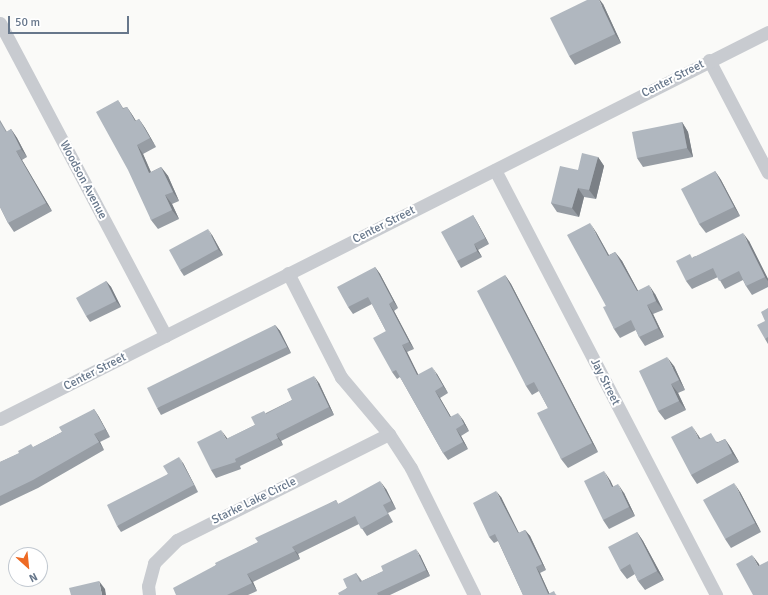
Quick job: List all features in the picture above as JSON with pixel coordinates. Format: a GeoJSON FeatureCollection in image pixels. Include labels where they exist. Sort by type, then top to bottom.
{"type":"FeatureCollection","features":[{"type":"Feature","properties":{"kind":"street","name":"Woodson Avenue"},"geometry":{"type":"LineString","coordinates":[[0,23],[166,336]]}},
{"type":"Feature","properties":{"kind":"street","name":"Center Street"},"geometry":{"type":"LineString","coordinates":[[0,419],[495,170],[709,60],[768,32]]}},
{"type":"Feature","properties":{"kind":"street"},"geometry":{"type":"LineString","coordinates":[[709,60],[768,173]]}},
{"type":"Feature","properties":{"kind":"street","name":"Jay Street"},"geometry":{"type":"LineString","coordinates":[[495,170],[716,595]]}},
{"type":"Feature","properties":{"kind":"street"},"geometry":{"type":"LineString","coordinates":[[288,273],[341,377],[389,434],[411,468],[474,595]]}},
{"type":"Feature","properties":{"kind":"street","name":"Starke Lake Circle"},"geometry":{"type":"LineString","coordinates":[[150,595],[148,586],[154,563],[177,540],[389,434]]}},
{"type":"Feature","properties":{"kind":"building"},"geometry":{"type":"Polygon","coordinates":[[[587,0],[599,0],[615,34],[569,56],[550,18],[587,0]]]}},
{"type":"Feature","properties":{"kind":"building"},"geometry":{"type":"Polygon","coordinates":[[[118,100],[123,109],[127,107],[135,121],[139,119],[150,138],[137,145],[149,173],[161,167],[173,192],[165,195],[172,210],[151,220],[128,170],[96,112],[118,100]]]}},
{"type":"Feature","properties":{"kind":"building"},"geometry":{"type":"Polygon","coordinates":[[[0,122],[6,132],[11,129],[21,149],[16,151],[46,203],[8,223],[0,207],[0,122]]]}},
{"type":"Feature","properties":{"kind":"building"},"geometry":{"type":"Polygon","coordinates":[[[682,122],[687,148],[637,158],[632,132],[682,122]]]}},
{"type":"Feature","properties":{"kind":"building"},"geometry":{"type":"Polygon","coordinates":[[[582,153],[598,157],[589,190],[578,188],[572,208],[551,203],[560,166],[578,170],[582,153]]]}},
{"type":"Feature","properties":{"kind":"building"},"geometry":{"type":"Polygon","coordinates":[[[715,171],[734,207],[699,224],[681,189],[715,171]]]}},
{"type":"Feature","properties":{"kind":"building"},"geometry":{"type":"Polygon","coordinates":[[[473,215],[485,238],[474,244],[477,251],[457,261],[441,232],[473,215]]]}},
{"type":"Feature","properties":{"kind":"building"},"geometry":{"type":"Polygon","coordinates":[[[590,223],[608,256],[615,252],[637,291],[649,285],[656,301],[647,305],[658,328],[639,337],[631,320],[614,329],[603,307],[606,306],[567,235],[590,223]]]}},
{"type":"Feature","properties":{"kind":"building"},"geometry":{"type":"Polygon","coordinates":[[[208,229],[218,249],[180,270],[169,250],[208,229]]]}},
{"type":"Feature","properties":{"kind":"building"},"geometry":{"type":"Polygon","coordinates":[[[743,233],[765,277],[746,286],[739,271],[719,281],[713,268],[686,281],[676,261],[690,254],[692,258],[743,233]]]}},
{"type":"Feature","properties":{"kind":"building"},"geometry":{"type":"Polygon","coordinates":[[[375,267],[393,301],[389,304],[409,342],[402,345],[417,375],[432,367],[443,386],[435,391],[450,417],[458,413],[464,424],[456,429],[463,442],[443,453],[396,370],[392,372],[373,338],[386,331],[368,297],[348,307],[337,287],[375,267]]]}},
{"type":"Feature","properties":{"kind":"building"},"geometry":{"type":"Polygon","coordinates":[[[505,275],[592,443],[561,459],[537,413],[548,408],[534,382],[526,386],[477,291],[505,275]]]}},
{"type":"Feature","properties":{"kind":"building"},"geometry":{"type":"Polygon","coordinates":[[[106,281],[116,301],[86,316],[76,298],[106,281]]]}},
{"type":"Feature","properties":{"kind":"building"},"geometry":{"type":"Polygon","coordinates":[[[768,308],[768,337],[765,339],[757,325],[765,321],[761,312],[768,308]]]}},
{"type":"Feature","properties":{"kind":"building"},"geometry":{"type":"Polygon","coordinates":[[[275,325],[287,347],[157,408],[147,388],[275,325]]]}},
{"type":"Feature","properties":{"kind":"building"},"geometry":{"type":"Polygon","coordinates":[[[667,357],[679,380],[671,384],[679,401],[658,411],[639,371],[667,357]]]}},
{"type":"Feature","properties":{"kind":"building"},"geometry":{"type":"Polygon","coordinates":[[[314,376],[329,407],[276,434],[278,438],[235,459],[236,462],[211,470],[197,442],[221,430],[226,439],[255,425],[251,417],[264,411],[266,414],[292,400],[287,389],[314,376]]]}},
{"type":"Feature","properties":{"kind":"building"},"geometry":{"type":"Polygon","coordinates":[[[94,409],[105,429],[94,434],[99,442],[33,480],[0,496],[0,462],[19,453],[18,451],[31,444],[33,447],[62,432],[59,427],[94,409]]]}},
{"type":"Feature","properties":{"kind":"building"},"geometry":{"type":"Polygon","coordinates":[[[692,426],[699,439],[711,433],[717,443],[725,439],[732,453],[691,475],[671,437],[692,426]]]}},
{"type":"Feature","properties":{"kind":"building"},"geometry":{"type":"Polygon","coordinates":[[[179,457],[194,485],[117,526],[107,505],[168,474],[163,466],[179,457]]]}},
{"type":"Feature","properties":{"kind":"building"},"geometry":{"type":"Polygon","coordinates":[[[604,471],[612,487],[618,484],[629,507],[603,520],[584,481],[604,471]]]}},
{"type":"Feature","properties":{"kind":"building"},"geometry":{"type":"Polygon","coordinates":[[[380,481],[391,501],[383,505],[388,514],[361,529],[355,516],[292,547],[295,551],[247,574],[252,583],[227,595],[176,595],[173,588],[216,565],[215,563],[258,542],[255,538],[336,500],[338,504],[380,481]]]}},
{"type":"Feature","properties":{"kind":"building"},"geometry":{"type":"Polygon","coordinates":[[[734,483],[755,523],[725,539],[703,500],[734,483]]]}},
{"type":"Feature","properties":{"kind":"building"},"geometry":{"type":"Polygon","coordinates":[[[496,491],[518,533],[525,530],[542,564],[536,567],[548,594],[554,591],[556,595],[523,595],[495,534],[489,537],[473,503],[496,491]]]}},
{"type":"Feature","properties":{"kind":"building"},"geometry":{"type":"Polygon","coordinates":[[[637,532],[657,571],[638,581],[630,564],[620,570],[608,547],[637,532]]]}},
{"type":"Feature","properties":{"kind":"building"},"geometry":{"type":"Polygon","coordinates":[[[416,549],[426,570],[377,593],[378,595],[339,595],[338,593],[347,588],[343,579],[356,573],[360,582],[383,571],[381,566],[416,549]]]}},
{"type":"Feature","properties":{"kind":"building"},"geometry":{"type":"Polygon","coordinates":[[[752,555],[758,566],[768,561],[768,595],[753,595],[736,564],[752,555]]]}},
{"type":"Feature","properties":{"kind":"building"},"geometry":{"type":"Polygon","coordinates":[[[99,581],[102,595],[71,595],[69,588],[99,581]]]}}]}
